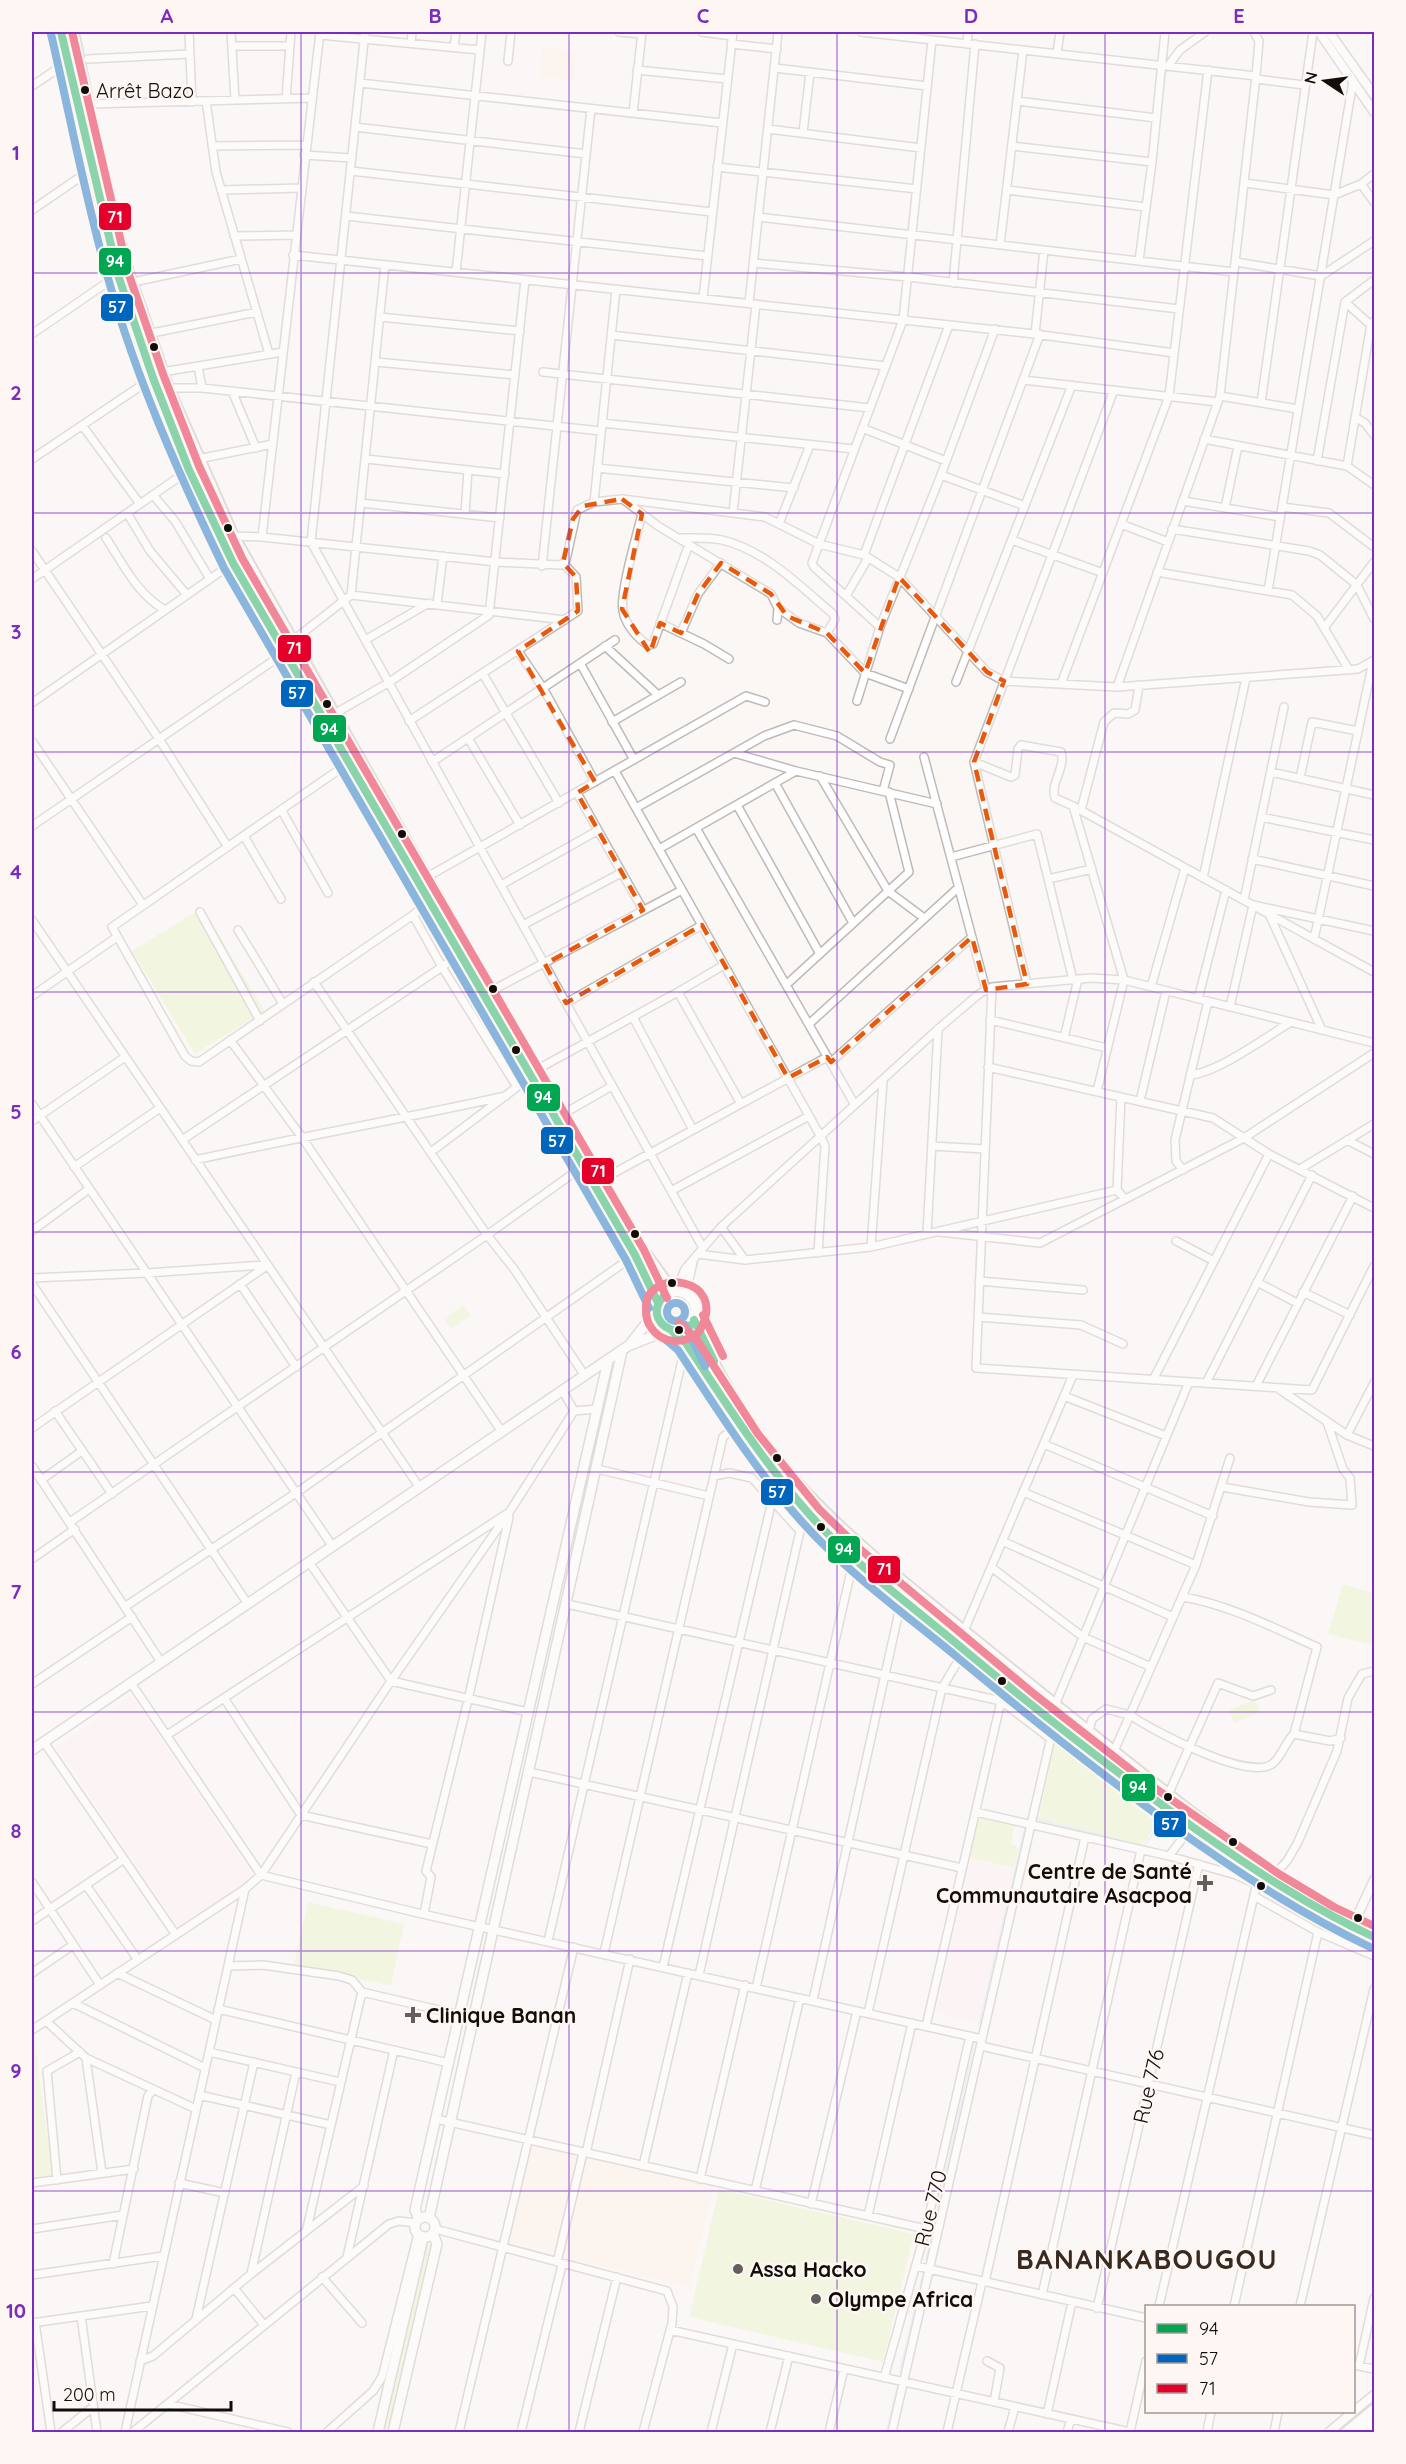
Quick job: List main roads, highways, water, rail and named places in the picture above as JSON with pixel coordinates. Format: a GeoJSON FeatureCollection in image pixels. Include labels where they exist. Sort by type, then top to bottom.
{"type":"FeatureCollection","features":[{"type":"Feature","properties":{"kind":"highway"},"geometry":{"type":"LineString","coordinates":[[61,32],[118,275],[153,378],[189,470],[233,563],[287,647],[334,714],[491,991],[582,1167],[635,1255],[658,1306],[661,1325],[686,1343],[740,1425],[778,1475],[811,1516],[854,1558],[1050,1721],[1258,1879],[1329,1917],[1374,1928]]}},
{"type":"Feature","properties":{"kind":"highway"},"geometry":{"type":"LineString","coordinates":[[73,32],[127,269],[147,334],[198,459],[233,536],[287,647],[459,954],[563,1114],[642,1249],[675,1292]]}},
{"type":"Feature","properties":{"kind":"highway"},"geometry":{"type":"LineString","coordinates":[[658,1306],[667,1294],[675,1292],[688,1295],[693,1300],[696,1313],[694,1320],[685,1329],[670,1330]]}},
{"type":"Feature","properties":{"kind":"highway"},"geometry":{"type":"LineString","coordinates":[[694,1320],[707,1349],[746,1420],[783,1469],[842,1531],[1168,1795],[1275,1874],[1374,1937]]}},
{"type":"Feature","properties":{"kind":"highway"},"geometry":{"type":"LineString","coordinates":[[1347,2433],[1374,2410]]}},
{"type":"Feature","properties":{"kind":"highway"},"geometry":{"type":"LineString","coordinates":[[1362,2433],[1374,2422]]}},
{"type":"Feature","properties":{"kind":"main road"},"geometry":{"type":"LineString","coordinates":[[393,2433],[437,2244],[427,2234],[415,2229],[422,2220],[450,2123],[625,1349],[658,1306]]}},
{"type":"Feature","properties":{"kind":"main road"},"geometry":{"type":"LineString","coordinates":[[32,1750],[625,1349],[670,1330]]}},
{"type":"Feature","properties":{"kind":"main road"},"geometry":{"type":"LineString","coordinates":[[422,2220],[416,2210],[608,1361]]}},
{"type":"Feature","properties":{"kind":"main road"},"geometry":{"type":"LineString","coordinates":[[378,2433],[427,2234],[434,2221],[422,2220]]}},
{"type":"Feature","properties":{"kind":"waterway"},"geometry":{"type":"LineString","coordinates":[[1038,1819],[1144,1846],[1168,1814]]}},
{"type":"Feature","properties":{"kind":"waterway"},"geometry":{"type":"LineString","coordinates":[[979,2025],[1025,1827]]}},
{"type":"Feature","properties":{"kind":"waterway"},"geometry":{"type":"LineString","coordinates":[[926,2260],[974,2045]]}},
{"type":"Feature","properties":{"kind":"waterway"},"geometry":{"type":"LineString","coordinates":[[900,2371],[923,2273]]}},
{"type":"Feature","properties":{"kind":"waterway"},"geometry":{"type":"LineString","coordinates":[[886,2432],[898,2384]]}},
{"type":"Feature","properties":{"kind":"place","name":"Arrêt Bazo"},"geometry":{"type":"Point","coordinates":[85,90]}},
{"type":"Feature","properties":{"kind":"place","name":"Centre de Santé Communautaire Asacpoa"},"geometry":{"type":"Point","coordinates":[1205,1883]}},
{"type":"Feature","properties":{"kind":"place","name":"Clinique Banan"},"geometry":{"type":"Point","coordinates":[413,2015]}},
{"type":"Feature","properties":{"kind":"place","name":"Assa Hacko"},"geometry":{"type":"Point","coordinates":[738,2269]}},
{"type":"Feature","properties":{"kind":"place","name":"Olympe Africa"},"geometry":{"type":"Point","coordinates":[816,2299]}},
{"type":"Feature","properties":{"kind":"district","name":"BANANKABOUGOU"},"geometry":{"type":"Point","coordinates":[1147,2259]}}]}
